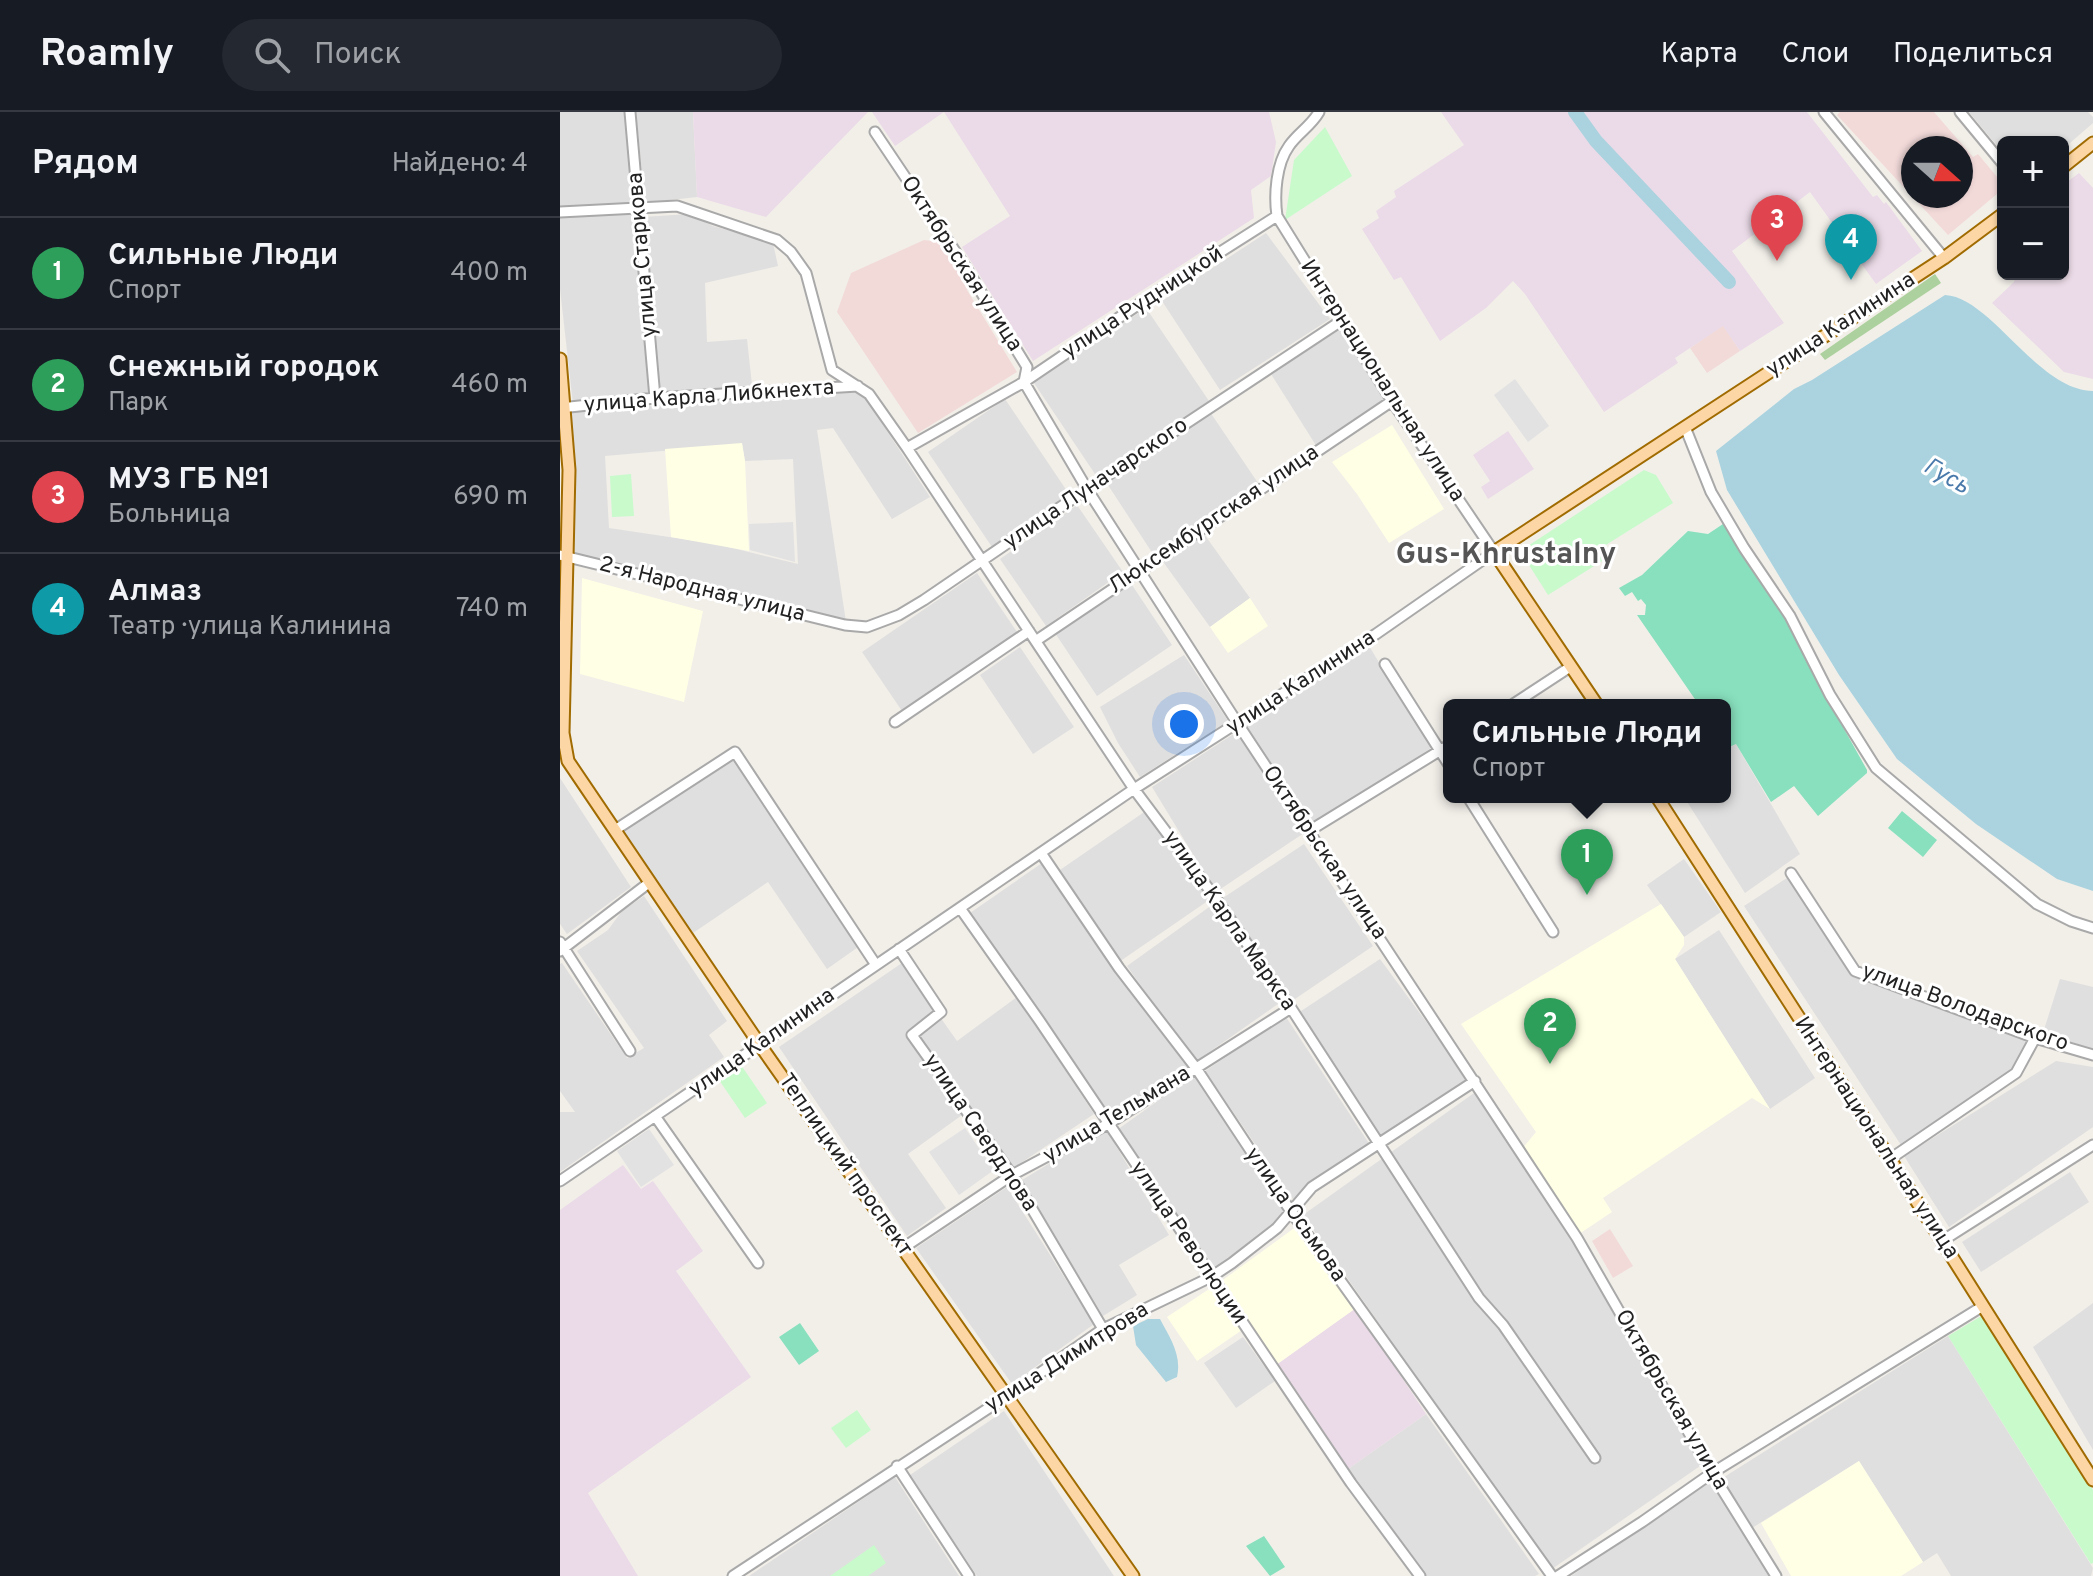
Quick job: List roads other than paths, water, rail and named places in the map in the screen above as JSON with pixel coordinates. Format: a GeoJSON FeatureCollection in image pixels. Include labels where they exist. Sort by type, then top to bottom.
{"type":"FeatureCollection","features":[{"type":"Feature","properties":{"kind":"main road"},"geometry":{"type":"LineString","coordinates":[[2069,162],[2093,143]]}},
{"type":"Feature","properties":{"kind":"main road","name":"улица Калинина"},"geometry":{"type":"LineString","coordinates":[[1494,552],[1944,258],[1997,218]]}},
{"type":"Feature","properties":{"kind":"main road","name":"Теплицкий проспект"},"geometry":{"type":"LineString","coordinates":[[560,359],[569,470],[564,556],[563,733],[568,761],[760,1045],[1133,1576]]}},
{"type":"Feature","properties":{"kind":"main road","name":"Интернациональная улица"},"geometry":{"type":"LineString","coordinates":[[1494,552],[1593,699]]}},
{"type":"Feature","properties":{"kind":"main road","name":"Интернациональная улица"},"geometry":{"type":"LineString","coordinates":[[1661,803],[2091,1472]]}},
{"type":"Feature","properties":{"kind":"street","name":"улица Старкова"},"geometry":{"type":"LineString","coordinates":[[630,112],[655,398]]}},
{"type":"Feature","properties":{"kind":"street"},"geometry":{"type":"LineString","coordinates":[[1277,216],[1277,187],[1287,149],[1311,126],[1319,112]]}},
{"type":"Feature","properties":{"kind":"street"},"geometry":{"type":"LineString","coordinates":[[1824,112],[1944,258]]}},
{"type":"Feature","properties":{"kind":"street"},"geometry":{"type":"LineString","coordinates":[[1960,112],[1997,157]]}},
{"type":"Feature","properties":{"kind":"street","name":"Октябрьская улица"},"geometry":{"type":"LineString","coordinates":[[875,132],[965,266],[1027,367],[1024,382],[1087,489],[1577,1238],[1712,1473],[1776,1576]]}},
{"type":"Feature","properties":{"kind":"street","name":"улица Карла Маркса"},"geometry":{"type":"LineString","coordinates":[[560,212],[677,206],[768,236],[784,246],[806,273],[832,370],[869,394],[907,448],[1134,789],[1217,900],[1291,1008],[1479,1298],[1503,1325],[1595,1458]]}},
{"type":"Feature","properties":{"kind":"street","name":"Интернациональная улица"},"geometry":{"type":"LineString","coordinates":[[1277,216],[1392,401],[1494,552]]}},
{"type":"Feature","properties":{"kind":"street","name":"улица Рудницкой"},"geometry":{"type":"LineString","coordinates":[[907,448],[1024,382],[1277,216]]}},
{"type":"Feature","properties":{"kind":"street","name":"улица Луначарского"},"geometry":{"type":"LineString","coordinates":[[845,625],[867,627],[899,615],[1341,321]]}},
{"type":"Feature","properties":{"kind":"street","name":"улица Карла Либкнехта"},"geometry":{"type":"LineString","coordinates":[[562,408],[655,398],[858,386]]}},
{"type":"Feature","properties":{"kind":"street","name":"Люксембургская улица"},"geometry":{"type":"LineString","coordinates":[[1037,640],[1392,401]]}},
{"type":"Feature","properties":{"kind":"street"},"geometry":{"type":"LineString","coordinates":[[1685,427],[1711,492],[1790,616],[1830,695],[1876,768],[2037,904],[2093,928]]}},
{"type":"Feature","properties":{"kind":"street","name":"улица Калинина"},"geometry":{"type":"LineString","coordinates":[[560,1181],[1134,789],[1381,631],[1494,552]]}},
{"type":"Feature","properties":{"kind":"street","name":"2-я Народная улица"},"geometry":{"type":"LineString","coordinates":[[564,556],[845,625]]}},
{"type":"Feature","properties":{"kind":"street"},"geometry":{"type":"LineString","coordinates":[[895,722],[1029,631]]}},
{"type":"Feature","properties":{"kind":"street"},"geometry":{"type":"LineString","coordinates":[[1385,664],[1443,745]]}},
{"type":"Feature","properties":{"kind":"street"},"geometry":{"type":"LineString","coordinates":[[1521,699],[1570,667]]}},
{"type":"Feature","properties":{"kind":"street"},"geometry":{"type":"LineString","coordinates":[[1309,831],[1443,749]]}},
{"type":"Feature","properties":{"kind":"street"},"geometry":{"type":"LineString","coordinates":[[615,830],[735,752],[876,965]]}},
{"type":"Feature","properties":{"kind":"street"},"geometry":{"type":"LineString","coordinates":[[1472,803],[1553,932]]}},
{"type":"Feature","properties":{"kind":"street","name":"улица Осьмова"},"geometry":{"type":"LineString","coordinates":[[1041,853],[1119,968],[1196,1068],[1292,1213],[1555,1576]]}},
{"type":"Feature","properties":{"kind":"street","name":"улица Володарского"},"geometry":{"type":"LineString","coordinates":[[1791,873],[1855,971],[2035,1038],[2093,1055]]}},
{"type":"Feature","properties":{"kind":"street"},"geometry":{"type":"LineString","coordinates":[[630,1051],[561,947],[650,882]]}},
{"type":"Feature","properties":{"kind":"street","name":"улица Революции"},"geometry":{"type":"LineString","coordinates":[[960,908],[1351,1483],[1420,1576]]}},
{"type":"Feature","properties":{"kind":"street","name":"улица Свердлова"},"geometry":{"type":"LineString","coordinates":[[899,949],[941,1012],[912,1035],[1012,1175],[1103,1329]]}},
{"type":"Feature","properties":{"kind":"street","name":"улица Тельмана"},"geometry":{"type":"LineString","coordinates":[[903,1248],[1012,1175],[1108,1124],[1291,1008]]}},
{"type":"Feature","properties":{"kind":"street"},"geometry":{"type":"LineString","coordinates":[[1890,1159],[2016,1073],[2035,1038]]}},
{"type":"Feature","properties":{"kind":"street","name":"улица Димитрова"},"geometry":{"type":"LineString","coordinates":[[733,1576],[1007,1396],[1103,1329],[1211,1277],[1261,1241],[1292,1213],[1312,1187],[1475,1081]]}},
{"type":"Feature","properties":{"kind":"street"},"geometry":{"type":"LineString","coordinates":[[655,1116],[758,1263]]}},
{"type":"Feature","properties":{"kind":"street"},"geometry":{"type":"LineString","coordinates":[[1942,1241],[2093,1145]]}},
{"type":"Feature","properties":{"kind":"street"},"geometry":{"type":"LineString","coordinates":[[1555,1576],[1642,1522],[1712,1473],[1983,1306]]}},
{"type":"Feature","properties":{"kind":"street"},"geometry":{"type":"LineString","coordinates":[[897,1466],[969,1576]]}},
{"type":"Feature","properties":{"kind":"water"},"geometry":{"type":"Polygon","coordinates":[[[1945,295],[1962,300],[1980,311],[2053,376],[2072,387],[2093,391],[2093,891],[2057,879],[1976,824],[1897,759],[1839,675],[1727,490],[1716,451],[1794,389],[1945,295]]]}},
{"type":"Feature","properties":{"kind":"water"},"geometry":{"type":"Polygon","coordinates":[[[1148,1319],[1160,1319],[1176,1354],[1177,1377],[1166,1382],[1136,1345],[1133,1326],[1148,1319]]]}},
{"type":"Feature","properties":{"kind":"waterway","name":"Гусь"},"geometry":{"type":"LineString","coordinates":[[1575,112],[1596,141],[1729,282]]}},
{"type":"Feature","properties":{"kind":"place","name":"МУЗ ГБ №1"},"geometry":{"type":"Point","coordinates":[1777,261]}},
{"type":"Feature","properties":{"kind":"place","name":"Алмаз"},"geometry":{"type":"Point","coordinates":[1851,280]}},
{"type":"Feature","properties":{"kind":"place","name":"Сильные Люди"},"geometry":{"type":"Point","coordinates":[1587,895]}},
{"type":"Feature","properties":{"kind":"place","name":"Снежный городок"},"geometry":{"type":"Point","coordinates":[1550,1064]}},
{"type":"Feature","properties":{"kind":"district","name":"Gus-Khrustalny"},"geometry":{"type":"Point","coordinates":[1506,555]}}]}
